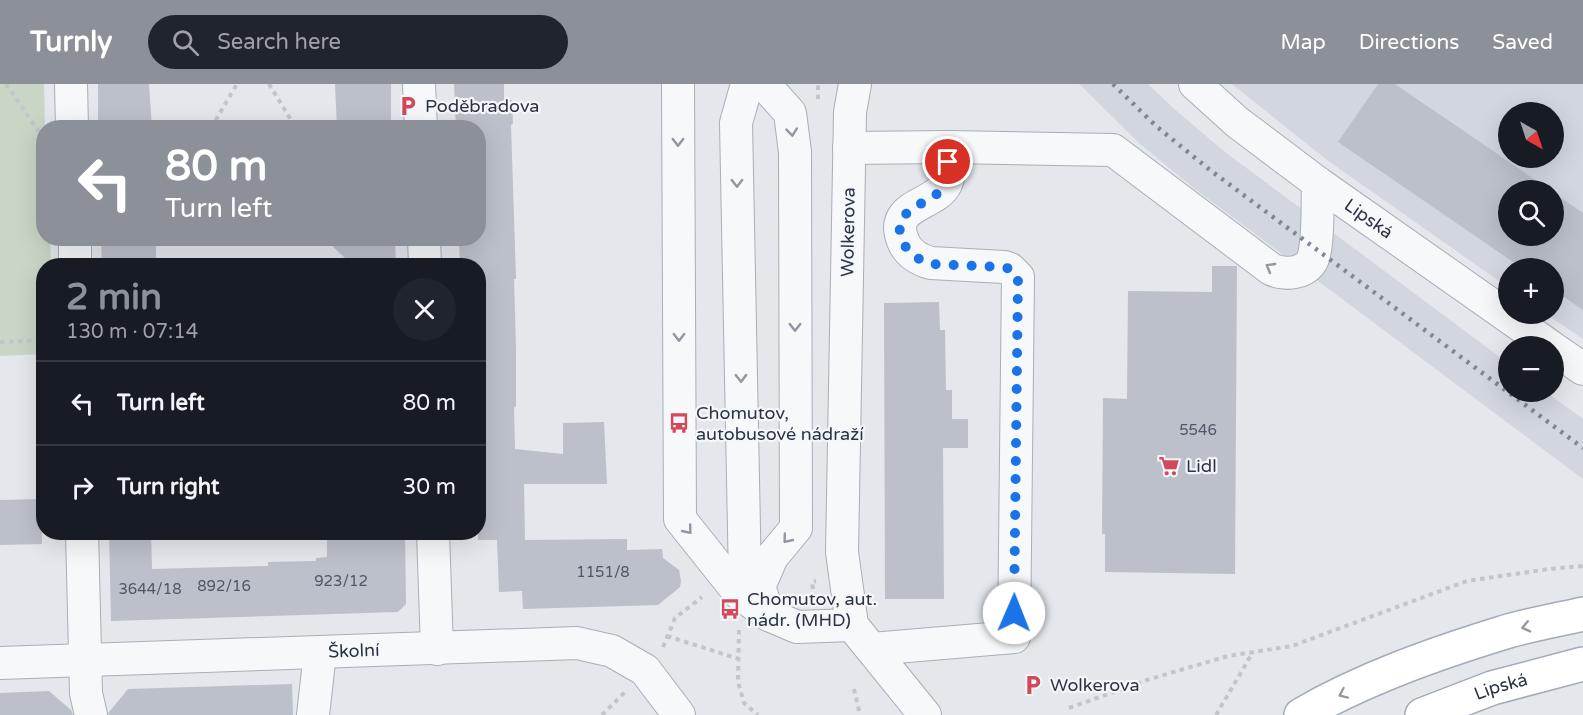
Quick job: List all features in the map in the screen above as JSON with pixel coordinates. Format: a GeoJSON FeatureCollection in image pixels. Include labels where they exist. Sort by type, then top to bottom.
{"type":"FeatureCollection","features":[{"type":"Feature","properties":{"kind":"main road"},"geometry":{"type":"LineString","coordinates":[[1301,715],[1409,664],[1503,632],[1583,614]]}},
{"type":"Feature","properties":{"kind":"main road","name":"Lipská"},"geometry":{"type":"LineString","coordinates":[[1422,715],[1492,688],[1576,672]]}},
{"type":"Feature","properties":{"kind":"street"},"geometry":{"type":"LineString","coordinates":[[71,84],[72,120]]}},
{"type":"Feature","properties":{"kind":"street"},"geometry":{"type":"LineString","coordinates":[[419,84],[421,120]]}},
{"type":"Feature","properties":{"kind":"street"},"geometry":{"type":"LineString","coordinates":[[678,84],[680,519],[739,593],[769,615],[797,627],[852,625],[925,715]]}},
{"type":"Feature","properties":{"kind":"street"},"geometry":{"type":"LineString","coordinates":[[747,84],[736,123],[745,580],[769,615]]}},
{"type":"Feature","properties":{"kind":"street"},"geometry":{"type":"LineString","coordinates":[[764,84],[790,113],[795,152],[796,528],[772,557],[759,587],[769,615]]}},
{"type":"Feature","properties":{"kind":"street","name":"Wolkerova"},"geometry":{"type":"LineString","coordinates":[[852,625],[842,552],[850,112],[855,84]]}},
{"type":"Feature","properties":{"kind":"street","name":"Lipská"},"geometry":{"type":"LineString","coordinates":[[1195,84],[1237,122],[1318,183],[1535,336]]}},
{"type":"Feature","properties":{"kind":"street"},"geometry":{"type":"LineString","coordinates":[[872,649],[1014,637],[1018,277],[1010,269],[1004,267],[930,264],[907,248],[901,234],[900,225],[906,213],[938,193],[945,185],[948,177],[949,147]]}},
{"type":"Feature","properties":{"kind":"street"},"geometry":{"type":"LineString","coordinates":[[849,148],[1113,150],[1271,269],[1286,273],[1298,271],[1311,261],[1315,250],[1318,183]]}},
{"type":"Feature","properties":{"kind":"street","name":"Lipská"},"geometry":{"type":"LineString","coordinates":[[1564,356],[1583,369]]}},
{"type":"Feature","properties":{"kind":"street"},"geometry":{"type":"LineString","coordinates":[[82,540],[86,693],[91,715]]}},
{"type":"Feature","properties":{"kind":"street"},"geometry":{"type":"LineString","coordinates":[[433,540],[437,649]]}},
{"type":"Feature","properties":{"kind":"street","name":"Školní"},"geometry":{"type":"LineString","coordinates":[[0,663],[577,643],[612,651],[645,670],[679,715]]}},
{"type":"Feature","properties":{"kind":"street"},"geometry":{"type":"LineString","coordinates":[[313,715],[320,653]]}},
{"type":"Feature","properties":{"kind":"path"},"geometry":{"type":"LineString","coordinates":[[6,84],[36,127]]}},
{"type":"Feature","properties":{"kind":"path"},"geometry":{"type":"LineString","coordinates":[[216,120],[237,84]]}},
{"type":"Feature","properties":{"kind":"path"},"geometry":{"type":"LineString","coordinates":[[269,84],[292,120]]}},
{"type":"Feature","properties":{"kind":"path"},"geometry":{"type":"LineString","coordinates":[[0,342],[36,340]]}},
{"type":"Feature","properties":{"kind":"path"},"geometry":{"type":"LineString","coordinates":[[1069,708],[1173,672],[1228,656],[1292,646],[1467,581],[1583,566]]}},
{"type":"Feature","properties":{"kind":"path"},"geometry":{"type":"LineString","coordinates":[[702,597],[675,618],[667,636],[739,659]]}},
{"type":"Feature","properties":{"kind":"path"},"geometry":{"type":"LineString","coordinates":[[739,626],[738,682],[744,703],[758,715]]}},
{"type":"Feature","properties":{"kind":"path"},"geometry":{"type":"LineString","coordinates":[[1216,715],[1253,652]]}},
{"type":"Feature","properties":{"kind":"path"},"geometry":{"type":"LineString","coordinates":[[602,715],[629,687]]}},
{"type":"Feature","properties":{"kind":"path"},"geometry":{"type":"LineString","coordinates":[[855,689],[860,715]]}},
{"type":"Feature","properties":{"kind":"shaded area"},"geometry":{"type":"Polygon","coordinates":[[[1079,84],[1148,84],[1225,152],[1498,356],[1498,402],[1560,402],[1583,419],[1583,479],[1195,189],[1140,144],[1079,84]]]}},
{"type":"Feature","properties":{"kind":"shaded area"},"geometry":{"type":"Polygon","coordinates":[[[1232,84],[1583,84],[1583,339],[1561,324],[1564,324],[1564,258],[1498,258],[1498,280],[1327,160],[1232,84]]]}},
{"type":"Feature","properties":{"kind":"green space"},"geometry":{"type":"Polygon","coordinates":[[[0,84],[44,84],[45,120],[36,120],[36,246],[50,246],[51,258],[36,258],[36,354],[0,356],[0,84]]]}},
{"type":"Feature","properties":{"kind":"building"},"geometry":{"type":"Polygon","coordinates":[[[98,84],[149,84],[151,120],[98,120],[98,84]]]}},
{"type":"Feature","properties":{"kind":"building"},"geometry":{"type":"Polygon","coordinates":[[[335,84],[391,84],[391,120],[337,120],[335,84]]]}},
{"type":"Feature","properties":{"kind":"building"},"geometry":{"type":"Polygon","coordinates":[[[454,84],[504,84],[504,100],[512,100],[513,124],[511,125],[516,279],[514,279],[515,449],[563,454],[563,423],[604,422],[607,484],[524,484],[525,540],[627,539],[627,550],[662,549],[663,558],[679,570],[681,581],[680,587],[658,605],[523,609],[522,591],[499,592],[497,540],[486,540],[486,258],[460,258],[459,246],[486,246],[486,120],[456,120],[454,84]]]}},
{"type":"Feature","properties":{"kind":"building"},"geometry":{"type":"Polygon","coordinates":[[[1378,84],[1395,84],[1498,154],[1498,168],[1518,168],[1535,180],[1498,180],[1498,246],[1564,246],[1564,200],[1583,213],[1583,310],[1564,297],[1564,258],[1507,258],[1338,142],[1378,84]]]}},
{"type":"Feature","properties":{"kind":"building"},"geometry":{"type":"Polygon","coordinates":[[[101,246],[156,246],[156,258],[102,258],[101,246]]]}},
{"type":"Feature","properties":{"kind":"building"},"geometry":{"type":"Polygon","coordinates":[[[332,246],[395,246],[396,258],[345,258],[332,246]]]}},
{"type":"Feature","properties":{"kind":"building","name":"Lidl"},"geometry":{"type":"Polygon","coordinates":[[[1212,266],[1237,266],[1235,574],[1105,572],[1105,534],[1102,534],[1103,398],[1127,399],[1128,291],[1212,292],[1212,266]]]}},
{"type":"Feature","properties":{"kind":"building"},"geometry":{"type":"Polygon","coordinates":[[[939,302],[940,330],[945,330],[946,390],[952,390],[952,419],[968,419],[968,448],[943,448],[944,599],[885,599],[884,303],[939,302]]]}},
{"type":"Feature","properties":{"kind":"building"},"geometry":{"type":"Polygon","coordinates":[[[36,499],[36,540],[42,540],[42,544],[0,545],[0,500],[36,499]]]}},
{"type":"Feature","properties":{"kind":"building"},"geometry":{"type":"Polygon","coordinates":[[[109,540],[151,540],[152,569],[268,566],[268,562],[316,561],[316,558],[327,557],[327,540],[405,540],[406,604],[398,612],[111,621],[109,540]]]}},
{"type":"Feature","properties":{"kind":"building"},"geometry":{"type":"Polygon","coordinates":[[[292,684],[293,715],[108,715],[128,689],[292,684]]]}},
{"type":"Feature","properties":{"kind":"building"},"geometry":{"type":"Polygon","coordinates":[[[49,691],[71,710],[73,715],[0,715],[0,693],[49,691]]]}},
{"type":"Feature","properties":{"kind":"railway"},"geometry":{"type":"LineString","coordinates":[[1113,84],[1156,126],[1210,170],[1583,448]]}},
{"type":"Feature","properties":{"kind":"place","name":"Poděbradova"},"geometry":{"type":"Point","coordinates":[408,106]}},
{"type":"Feature","properties":{"kind":"place","name":"Chomutov, autobusové nádraží"},"geometry":{"type":"Point","coordinates":[679,423]}},
{"type":"Feature","properties":{"kind":"place","name":"Lidl"},"geometry":{"type":"Point","coordinates":[1169,466]}},
{"type":"Feature","properties":{"kind":"place","name":"Chomutov, aut. nádr. (MHD)"},"geometry":{"type":"Point","coordinates":[730,609]}},
{"type":"Feature","properties":{"kind":"place","name":"Wolkerova"},"geometry":{"type":"Point","coordinates":[1033,685]}},
{"type":"Feature","properties":{"kind":"route"},"geometry":{"type":"LineString","coordinates":[[948,162],[948,177],[945,185],[938,193],[906,213],[900,225],[901,234],[907,248],[915,256],[930,264],[1004,267],[1010,269],[1018,277],[1014,613]]}}]}
